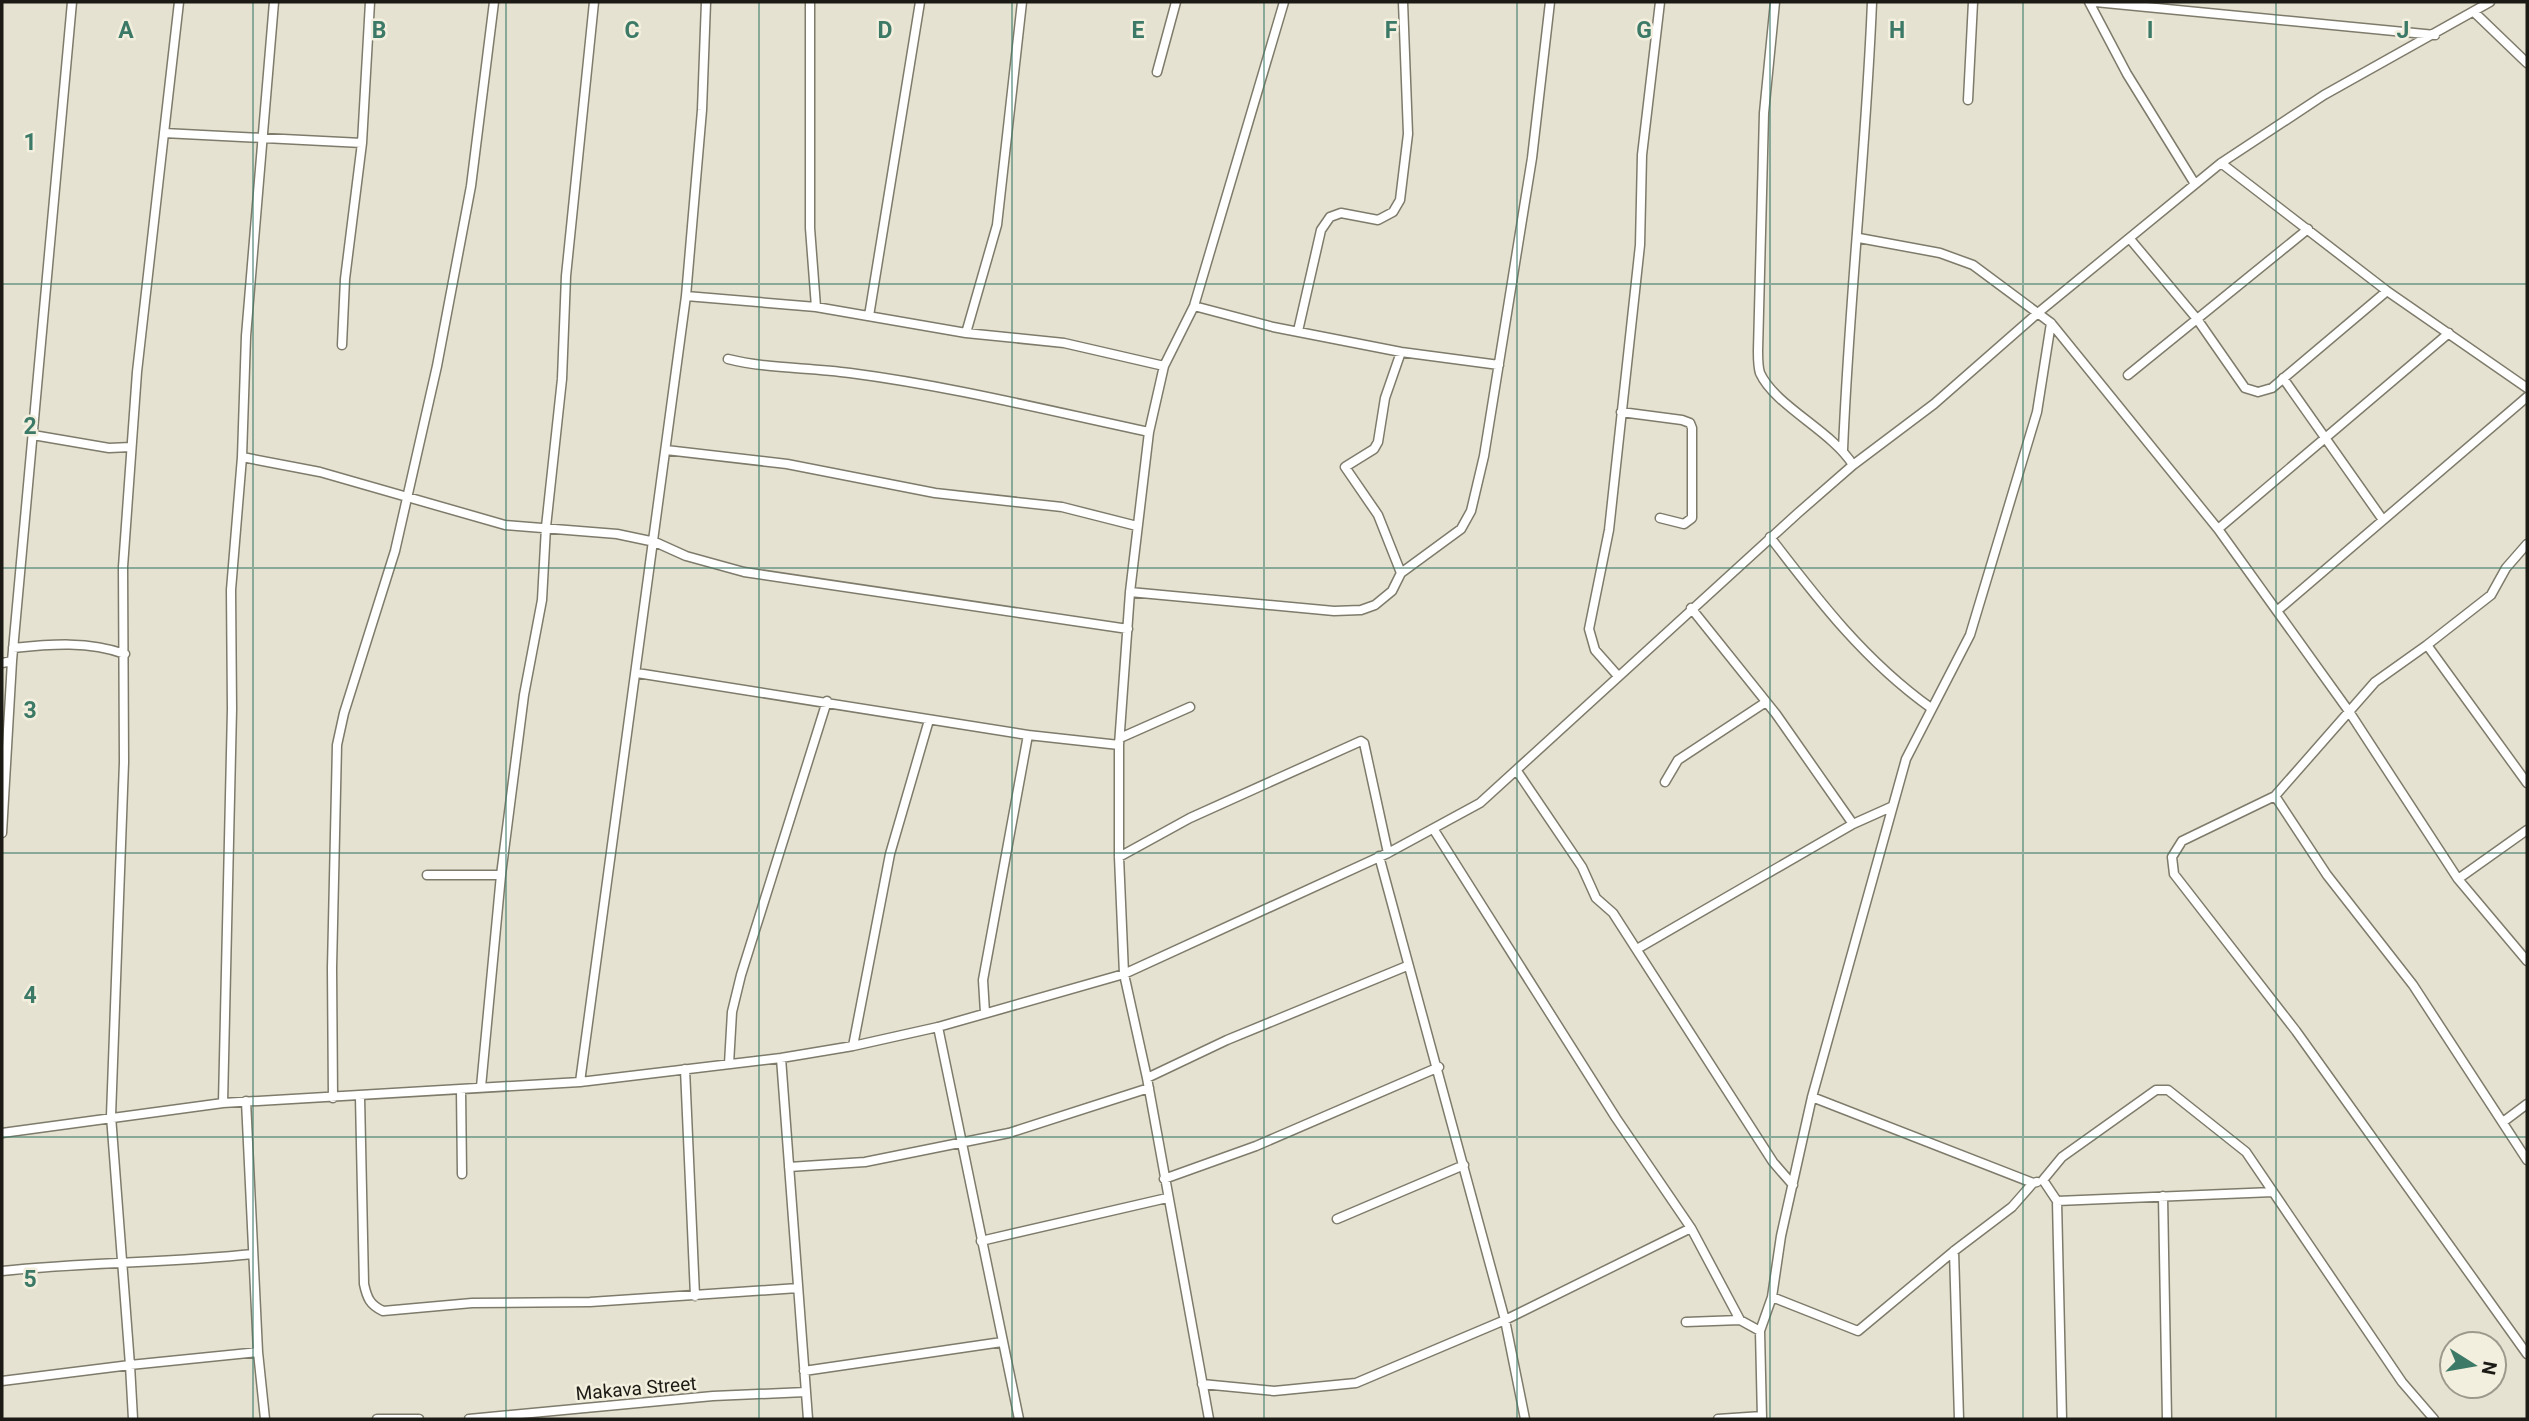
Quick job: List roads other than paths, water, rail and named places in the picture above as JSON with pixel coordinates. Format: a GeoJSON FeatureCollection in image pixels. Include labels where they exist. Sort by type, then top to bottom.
{"type":"FeatureCollection","features":[{"type":"Feature","properties":{"kind":"street"},"geometry":{"type":"LineString","coordinates":[[2,833],[13,648],[72,2]]}},
{"type":"Feature","properties":{"kind":"street"},"geometry":{"type":"LineString","coordinates":[[133,1419],[111,1116],[125,654],[123,567],[131,447],[178,2]]}},
{"type":"Feature","properties":{"kind":"street"},"geometry":{"type":"LineString","coordinates":[[223,1103],[232,709],[231,590],[242,457],[246,336],[274,2]]}},
{"type":"Feature","properties":{"kind":"street"},"geometry":{"type":"LineString","coordinates":[[342,345],[345,279],[362,143],[370,2]]}},
{"type":"Feature","properties":{"kind":"street"},"geometry":{"type":"LineString","coordinates":[[333,1098],[331,968],[337,746],[344,713],[395,551],[437,366],[471,186],[494,2]]}},
{"type":"Feature","properties":{"kind":"street"},"geometry":{"type":"LineString","coordinates":[[481,1087],[501,875],[524,695],[542,600],[546,527],[562,379],[566,276],[594,2]]}},
{"type":"Feature","properties":{"kind":"street"},"geometry":{"type":"LineString","coordinates":[[580,1082],[607,897],[623,744],[637,673],[686,296],[702,110],[706,2]]}},
{"type":"Feature","properties":{"kind":"street"},"geometry":{"type":"LineString","coordinates":[[810,2],[810,228],[816,307]]}},
{"type":"Feature","properties":{"kind":"street"},"geometry":{"type":"LineString","coordinates":[[869,316],[920,2]]}},
{"type":"Feature","properties":{"kind":"street"},"geometry":{"type":"LineString","coordinates":[[966,333],[997,225],[1022,2]]}},
{"type":"Feature","properties":{"kind":"street"},"geometry":{"type":"LineString","coordinates":[[1157,72],[1176,2]]}},
{"type":"Feature","properties":{"kind":"street"},"geometry":{"type":"LineString","coordinates":[[1209,1419],[1149,1088],[1125,974],[1119,857],[1120,741],[1130,592],[1149,432],[1164,366],[1194,306],[1284,2]]}},
{"type":"Feature","properties":{"kind":"street"},"geometry":{"type":"LineString","coordinates":[[1298,331],[1321,230],[1330,217],[1341,213],[1378,220],[1393,212],[1401,201],[1408,134],[1403,2]]}},
{"type":"Feature","properties":{"kind":"street"},"geometry":{"type":"LineString","coordinates":[[1130,592],[1334,611],[1361,610],[1375,605],[1392,591],[1401,573],[1461,529],[1471,511],[1499,365],[1531,158],[1550,2]]}},
{"type":"Feature","properties":{"kind":"street"},"geometry":{"type":"LineString","coordinates":[[1618,676],[1595,650],[1589,629],[1609,530],[1640,245],[1642,155],[1660,2]]}},
{"type":"Feature","properties":{"kind":"street"},"geometry":{"type":"LineString","coordinates":[[1775,2],[1763,113],[1758,351],[1760,372],[1772,389],[1843,450],[1853,465]]}},
{"type":"Feature","properties":{"kind":"street"},"geometry":{"type":"LineString","coordinates":[[1843,450],[1848,329],[1859,238],[1871,2]]}},
{"type":"Feature","properties":{"kind":"street"},"geometry":{"type":"LineString","coordinates":[[1968,100],[1973,2]]}},
{"type":"Feature","properties":{"kind":"street"},"geometry":{"type":"LineString","coordinates":[[2089,2],[2127,74],[2195,184]]}},
{"type":"Feature","properties":{"kind":"street"},"geometry":{"type":"LineString","coordinates":[[2095,2],[2435,35]]}},
{"type":"Feature","properties":{"kind":"street"},"geometry":{"type":"LineString","coordinates":[[2,1133],[111,1116],[223,1103],[580,1082],[780,1058],[853,1046],[937,1027],[1125,974],[1434,830],[1480,803],[1690,608],[1853,465],[1934,404],[2039,312],[2221,163],[2324,95],[2475,13],[2490,2]]}},
{"type":"Feature","properties":{"kind":"street"},"geometry":{"type":"LineString","coordinates":[[2475,13],[2527,63]]}},
{"type":"Feature","properties":{"kind":"street"},"geometry":{"type":"LineString","coordinates":[[164,133],[362,143]]}},
{"type":"Feature","properties":{"kind":"street"},"geometry":{"type":"LineString","coordinates":[[2221,163],[2387,292],[2527,388]]}},
{"type":"Feature","properties":{"kind":"street"},"geometry":{"type":"LineString","coordinates":[[2128,375],[2308,229]]}},
{"type":"Feature","properties":{"kind":"street"},"geometry":{"type":"LineString","coordinates":[[1859,238],[1940,253],[1973,265],[2051,323],[2218,529],[2348,710],[2458,879],[2527,961]]}},
{"type":"Feature","properties":{"kind":"street"},"geometry":{"type":"LineString","coordinates":[[2130,239],[2197,319],[2245,388],[2258,392],[2272,388],[2387,292]]}},
{"type":"Feature","properties":{"kind":"street"},"geometry":{"type":"LineString","coordinates":[[686,296],[816,307],[966,333],[1064,343],[1164,366]]}},
{"type":"Feature","properties":{"kind":"street"},"geometry":{"type":"LineString","coordinates":[[1194,306],[1273,327],[1401,352],[1499,365]]}},
{"type":"Feature","properties":{"kind":"street"},"geometry":{"type":"LineString","coordinates":[[1718,1419],[1762,1418],[1760,1331],[1772,1297],[1812,1097],[1906,759],[1970,635],[2037,412],[2051,323]]}},
{"type":"Feature","properties":{"kind":"street"},"geometry":{"type":"LineString","coordinates":[[2218,529],[2449,333]]}},
{"type":"Feature","properties":{"kind":"street"},"geometry":{"type":"LineString","coordinates":[[1401,352],[1385,398],[1378,442],[1374,449],[1345,467],[1378,516],[1401,573]]}},
{"type":"Feature","properties":{"kind":"street"},"geometry":{"type":"LineString","coordinates":[[728,359],[760,367],[848,373],[1149,432]]}},
{"type":"Feature","properties":{"kind":"street"},"geometry":{"type":"LineString","coordinates":[[2283,378],[2328,438],[2383,520]]}},
{"type":"Feature","properties":{"kind":"street"},"geometry":{"type":"LineString","coordinates":[[2278,610],[2527,397]]}},
{"type":"Feature","properties":{"kind":"street"},"geometry":{"type":"LineString","coordinates":[[1621,412],[1682,420],[1690,423],[1692,428],[1692,518],[1684,524],[1660,518]]}},
{"type":"Feature","properties":{"kind":"street"},"geometry":{"type":"LineString","coordinates":[[33,435],[109,447],[131,447]]}},
{"type":"Feature","properties":{"kind":"street"},"geometry":{"type":"LineString","coordinates":[[666,450],[787,464],[935,494],[1062,507],[1137,526]]}},
{"type":"Feature","properties":{"kind":"street"},"geometry":{"type":"LineString","coordinates":[[242,457],[320,472],[505,525],[617,534],[655,542],[687,556],[744,572],[1128,629]]}},
{"type":"Feature","properties":{"kind":"street"},"geometry":{"type":"LineString","coordinates":[[1770,537],[1822,605],[1867,657],[1931,708]]}},
{"type":"Feature","properties":{"kind":"street"},"geometry":{"type":"LineString","coordinates":[[2527,544],[2506,568],[2491,595],[2375,682],[2274,796],[2182,841],[2172,857],[2174,874],[2295,1031],[2527,1354]]}},
{"type":"Feature","properties":{"kind":"street"},"geometry":{"type":"LineString","coordinates":[[1690,608],[1766,702],[1853,824]]}},
{"type":"Feature","properties":{"kind":"street"},"geometry":{"type":"LineString","coordinates":[[13,648],[72,643],[101,645],[125,654]]}},
{"type":"Feature","properties":{"kind":"street"},"geometry":{"type":"LineString","coordinates":[[2427,645],[2527,783]]}},
{"type":"Feature","properties":{"kind":"street"},"geometry":{"type":"LineString","coordinates":[[2,663],[12,661]]}},
{"type":"Feature","properties":{"kind":"street"},"geometry":{"type":"LineString","coordinates":[[637,673],[827,701],[1028,735],[1120,741],[1190,707]]}},
{"type":"Feature","properties":{"kind":"street"},"geometry":{"type":"LineString","coordinates":[[729,1064],[732,1012],[741,975],[827,701]]}},
{"type":"Feature","properties":{"kind":"street"},"geometry":{"type":"LineString","coordinates":[[1664,782],[1678,760],[1766,702]]}},
{"type":"Feature","properties":{"kind":"street"},"geometry":{"type":"LineString","coordinates":[[853,1046],[890,854],[929,720]]}},
{"type":"Feature","properties":{"kind":"street"},"geometry":{"type":"LineString","coordinates":[[985,1013],[985,968],[1028,735]]}},
{"type":"Feature","properties":{"kind":"street"},"geometry":{"type":"LineString","coordinates":[[1119,857],[1190,818],[1357,741],[1364,743],[1408,966],[1438,1067],[1505,1320],[1525,1419]]}},
{"type":"Feature","properties":{"kind":"street"},"geometry":{"type":"LineString","coordinates":[[1517,771],[1582,867],[1596,898],[1613,913],[1773,1162],[1793,1185]]}},
{"type":"Feature","properties":{"kind":"street"},"geometry":{"type":"LineString","coordinates":[[2274,796],[2327,875],[2413,985],[2527,1160]]}},
{"type":"Feature","properties":{"kind":"street"},"geometry":{"type":"LineString","coordinates":[[1637,949],[1853,824],[1891,807]]}},
{"type":"Feature","properties":{"kind":"street"},"geometry":{"type":"LineString","coordinates":[[1434,830],[1616,1118],[1691,1228],[1740,1320]]}},
{"type":"Feature","properties":{"kind":"street"},"geometry":{"type":"LineString","coordinates":[[2458,879],[2527,830]]}},
{"type":"Feature","properties":{"kind":"street"},"geometry":{"type":"LineString","coordinates":[[427,875],[501,875]]}},
{"type":"Feature","properties":{"kind":"street"},"geometry":{"type":"LineString","coordinates":[[1147,1078],[1227,1040],[1408,966]]}},
{"type":"Feature","properties":{"kind":"street"},"geometry":{"type":"LineString","coordinates":[[937,1027],[1019,1419]]}},
{"type":"Feature","properties":{"kind":"street"},"geometry":{"type":"LineString","coordinates":[[780,1058],[808,1419]]}},
{"type":"Feature","properties":{"kind":"street"},"geometry":{"type":"LineString","coordinates":[[1164,1179],[1256,1146],[1438,1067]]}},
{"type":"Feature","properties":{"kind":"street"},"geometry":{"type":"LineString","coordinates":[[685,1069],[695,1296]]}},
{"type":"Feature","properties":{"kind":"street"},"geometry":{"type":"LineString","coordinates":[[789,1167],[865,1162],[1009,1133],[1149,1088]]}},
{"type":"Feature","properties":{"kind":"street"},"geometry":{"type":"LineString","coordinates":[[461,1090],[461,1174]]}},
{"type":"Feature","properties":{"kind":"street"},"geometry":{"type":"LineString","coordinates":[[1772,1297],[1858,1331],[1954,1251],[2012,1207],[2033,1183],[2043,1180],[2062,1157],[2156,1090],[2168,1090],[2246,1152],[2402,1382],[2434,1419]]}},
{"type":"Feature","properties":{"kind":"street"},"geometry":{"type":"LineString","coordinates":[[360,1097],[364,1284],[368,1300],[383,1311],[472,1303],[590,1302],[798,1288]]}},
{"type":"Feature","properties":{"kind":"street"},"geometry":{"type":"LineString","coordinates":[[1812,1097],[2033,1183]]}},
{"type":"Feature","properties":{"kind":"street"},"geometry":{"type":"LineString","coordinates":[[246,1101],[258,1352],[265,1419]]}},
{"type":"Feature","properties":{"kind":"street"},"geometry":{"type":"LineString","coordinates":[[2503,1122],[2527,1104]]}},
{"type":"Feature","properties":{"kind":"street"},"geometry":{"type":"LineString","coordinates":[[1337,1219],[1464,1165]]}},
{"type":"Feature","properties":{"kind":"street"},"geometry":{"type":"LineString","coordinates":[[2043,1180],[2057,1201],[2062,1419]]}},
{"type":"Feature","properties":{"kind":"street"},"geometry":{"type":"LineString","coordinates":[[2057,1201],[2273,1192]]}},
{"type":"Feature","properties":{"kind":"street"},"geometry":{"type":"LineString","coordinates":[[2163,1196],[2167,1419]]}},
{"type":"Feature","properties":{"kind":"street"},"geometry":{"type":"LineString","coordinates":[[981,1241],[1167,1198]]}},
{"type":"Feature","properties":{"kind":"street"},"geometry":{"type":"LineString","coordinates":[[1202,1384],[1274,1391],[1356,1383],[1505,1320],[1691,1228]]}},
{"type":"Feature","properties":{"kind":"street"},"geometry":{"type":"LineString","coordinates":[[1954,1251],[1959,1419]]}},
{"type":"Feature","properties":{"kind":"street"},"geometry":{"type":"LineString","coordinates":[[2,1271],[123,1262],[183,1261],[253,1254]]}},
{"type":"Feature","properties":{"kind":"street"},"geometry":{"type":"LineString","coordinates":[[1686,1322],[1740,1320],[1760,1331]]}},
{"type":"Feature","properties":{"kind":"street"},"geometry":{"type":"LineString","coordinates":[[804,1371],[1002,1342]]}},
{"type":"Feature","properties":{"kind":"street"},"geometry":{"type":"LineString","coordinates":[[2,1381],[258,1352]]}},
{"type":"Feature","properties":{"kind":"street","name":"Makava Street"},"geometry":{"type":"LineString","coordinates":[[469,1419],[713,1396],[806,1392]]}},
{"type":"Feature","properties":{"kind":"street"},"geometry":{"type":"LineString","coordinates":[[377,1419],[419,1419]]}}]}
